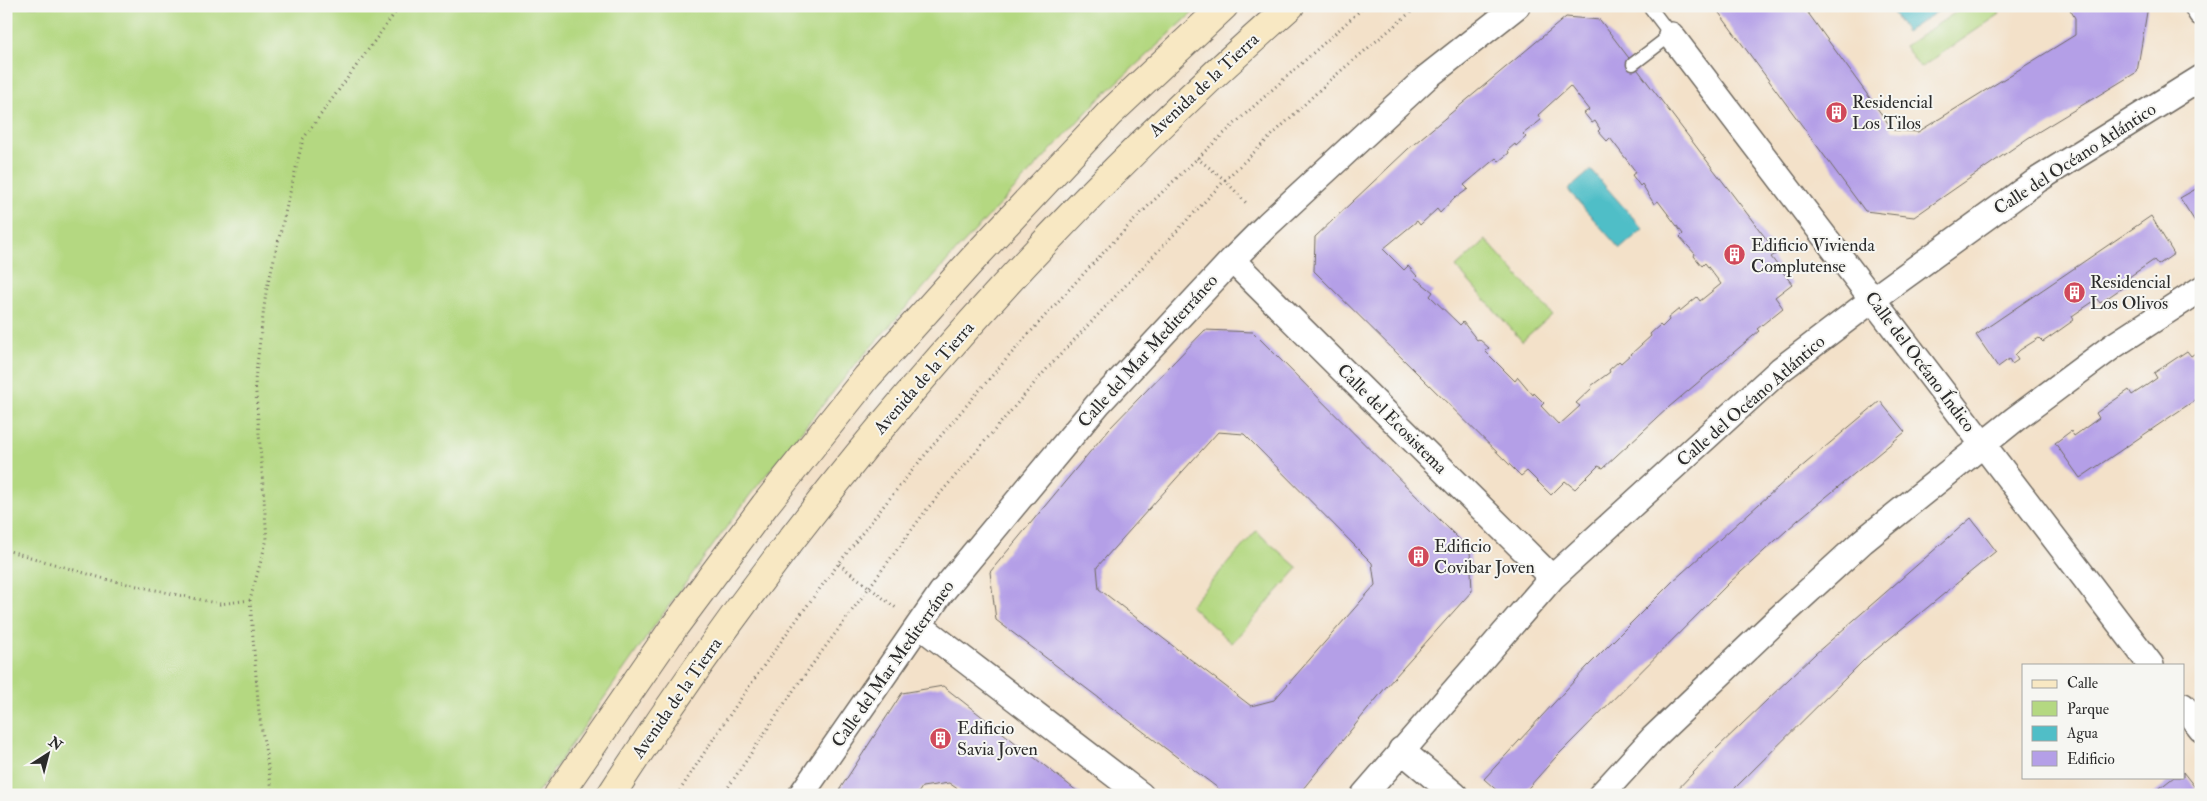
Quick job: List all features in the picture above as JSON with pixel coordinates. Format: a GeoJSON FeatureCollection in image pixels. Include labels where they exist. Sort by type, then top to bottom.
{"type":"FeatureCollection","features":[{"type":"Feature","properties":{"kind":"street"},"geometry":{"type":"LineString","coordinates":[[558,795],[703,589],[765,505],[867,377],[973,259],[1110,113],[1224,6]]}},
{"type":"Feature","properties":{"kind":"street","name":"Avenida de la Tierra"},"geometry":{"type":"LineString","coordinates":[[611,795],[707,652],[796,534],[901,402],[1005,286],[1140,143],[1290,6]]}},
{"type":"Feature","properties":{"kind":"street","name":"Calle del Mar Mediterráneo"},"geometry":{"type":"LineString","coordinates":[[800,795],[942,593],[1098,404],[1267,225],[1427,77],[1517,6]]}},
{"type":"Feature","properties":{"kind":"street"},"geometry":{"type":"LineString","coordinates":[[2197,6],[2201,13]]}},
{"type":"Feature","properties":{"kind":"street","name":"Calle del Océano Índico"},"geometry":{"type":"LineString","coordinates":[[1671,35],[2150,664]]}},
{"type":"Feature","properties":{"kind":"street","name":"Calle del Océano Atlántico"},"geometry":{"type":"LineString","coordinates":[[1364,795],[1401,750],[1552,578],[1780,370],[1872,300],[2039,180],[2201,78]]}},
{"type":"Feature","properties":{"kind":"street","name":"Calle del Ecosistema"},"geometry":{"type":"LineString","coordinates":[[1232,260],[1552,578]]}},
{"type":"Feature","properties":{"kind":"street"},"geometry":{"type":"LineString","coordinates":[[1602,795],[1653,738],[1863,541],[1982,444],[2113,346],[2201,289]]}},
{"type":"Feature","properties":{"kind":"street"},"geometry":{"type":"LineString","coordinates":[[919,625],[1141,795]]}},
{"type":"Feature","properties":{"kind":"street"},"geometry":{"type":"LineString","coordinates":[[2184,707],[2201,729]]}},
{"type":"Feature","properties":{"kind":"street"},"geometry":{"type":"LineString","coordinates":[[1401,750],[1455,795]]}},
{"type":"Feature","properties":{"kind":"lane"},"geometry":{"type":"LineString","coordinates":[[1633,64],[1671,35],[1649,6]]}},
{"type":"Feature","properties":{"kind":"path"},"geometry":{"type":"LineString","coordinates":[[273,795],[259,714],[250,600],[267,539],[255,380],[266,292],[303,139],[400,6]]}},
{"type":"Feature","properties":{"kind":"path"},"geometry":{"type":"LineString","coordinates":[[677,795],[768,659],[839,564],[924,456],[1029,334],[1119,236],[1197,158],[1365,6]]}},
{"type":"Feature","properties":{"kind":"path"},"geometry":{"type":"LineString","coordinates":[[723,795],[795,688],[928,509],[1044,372],[1225,180],[1330,80],[1418,6]]}},
{"type":"Feature","properties":{"kind":"path"},"geometry":{"type":"LineString","coordinates":[[1197,158],[1225,180],[1267,225]]}},
{"type":"Feature","properties":{"kind":"path"},"geometry":{"type":"LineString","coordinates":[[6,550],[105,578],[220,604],[250,600]]}},
{"type":"Feature","properties":{"kind":"path"},"geometry":{"type":"LineString","coordinates":[[839,564],[919,625]]}},
{"type":"Feature","properties":{"kind":"green space"},"geometry":{"type":"Polygon","coordinates":[[[6,6],[1200,6],[1097,101],[956,251],[855,365],[750,495],[660,618],[536,795],[6,795],[6,6]]]}},
{"type":"Feature","properties":{"kind":"green space"},"geometry":{"type":"Polygon","coordinates":[[[1965,6],[1995,6],[2000,14],[1920,68],[1905,46],[1965,6]]]}},
{"type":"Feature","properties":{"kind":"green space"},"geometry":{"type":"Polygon","coordinates":[[[1486,240],[1552,314],[1522,341],[1456,267],[1486,240]]]}},
{"type":"Feature","properties":{"kind":"green space"},"geometry":{"type":"Polygon","coordinates":[[[1256,531],[1298,568],[1232,643],[1190,606],[1256,531]]]}},
{"type":"Feature","properties":{"kind":"water"},"geometry":{"type":"Polygon","coordinates":[[[1889,6],[1946,6],[1906,32],[1889,6]]]}},
{"type":"Feature","properties":{"kind":"water"},"geometry":{"type":"Polygon","coordinates":[[[1591,170],[1643,229],[1620,249],[1568,190],[1591,170]]]}},
{"type":"Feature","properties":{"kind":"building","name":"Residencial Los Tilos"},"geometry":{"type":"Polygon","coordinates":[[[1714,6],[1803,6],[1893,130],[1918,132],[2075,35],[2075,18],[2068,6],[2148,6],[2137,72],[2028,138],[1914,217],[1865,211],[1714,6]]]}},
{"type":"Feature","properties":{"kind":"building","name":"Edificio Vivienda Complutense"},"geometry":{"type":"Polygon","coordinates":[[[1566,17],[1600,20],[1777,253],[1771,257],[1792,284],[1775,297],[1783,308],[1757,329],[1759,331],[1669,407],[1603,468],[1598,466],[1575,489],[1565,481],[1551,495],[1527,471],[1521,476],[1314,271],[1315,237],[1408,149],[1566,17]],[[1570,86],[1538,115],[1541,120],[1523,134],[1526,137],[1508,150],[1509,153],[1499,161],[1496,158],[1464,185],[1468,189],[1456,196],[1440,213],[1437,209],[1420,225],[1417,221],[1383,249],[1404,270],[1408,266],[1417,276],[1415,278],[1433,292],[1430,296],[1460,325],[1463,322],[1477,340],[1479,339],[1489,348],[1485,351],[1515,381],[1518,377],[1533,395],[1534,393],[1544,403],[1541,406],[1559,425],[1580,406],[1576,403],[1592,388],[1591,386],[1610,372],[1609,370],[1619,361],[1621,363],[1651,336],[1650,334],[1660,325],[1662,327],[1669,320],[1668,318],[1697,297],[1700,301],[1721,284],[1705,263],[1702,266],[1694,256],[1695,254],[1680,237],[1683,234],[1658,201],[1654,204],[1642,184],[1640,186],[1632,175],[1636,172],[1610,138],[1607,141],[1598,131],[1600,129],[1595,121],[1592,123],[1584,113],[1589,110],[1570,86]]]}},
{"type":"Feature","properties":{"kind":"building","name":"Residencial Los Olivos"},"geometry":{"type":"Polygon","coordinates":[[[2201,186],[2201,231],[2180,198],[2201,186]]]}},
{"type":"Feature","properties":{"kind":"building","name":"Residencial Los Olivos"},"geometry":{"type":"Polygon","coordinates":[[[2151,216],[2174,254],[2158,265],[2154,260],[2129,277],[2132,281],[2100,303],[2097,299],[2072,316],[2074,320],[2043,342],[2039,338],[2020,350],[2015,355],[2018,360],[2012,364],[2009,359],[1998,367],[1976,335],[2151,216]]]}},
{"type":"Feature","properties":{"kind":"building","name":"Edificio Covibar Joven"},"geometry":{"type":"Polygon","coordinates":[[[1205,330],[1253,332],[1470,550],[1472,591],[1386,687],[1298,795],[1227,795],[996,620],[990,572],[1109,429],[1205,330]],[[1218,432],[1097,567],[1099,589],[1251,706],[1274,700],[1375,585],[1372,563],[1244,434],[1218,432]]]}},
{"type":"Feature","properties":{"kind":"building","name":"Residencial Los Olivos"},"geometry":{"type":"Polygon","coordinates":[[[2201,349],[2201,396],[2080,478],[2055,443],[2071,431],[2074,436],[2099,418],[2096,413],[2129,390],[2132,395],[2147,385],[2157,378],[2154,373],[2187,351],[2191,356],[2201,349]]]}},
{"type":"Feature","properties":{"kind":"building"},"geometry":{"type":"Polygon","coordinates":[[[1880,401],[1905,432],[1798,520],[1730,582],[1555,758],[1522,795],[1502,795],[1484,779],[1587,667],[1673,581],[1787,479],[1880,401]]]}},
{"type":"Feature","properties":{"kind":"building"},"geometry":{"type":"Polygon","coordinates":[[[1971,518],[1996,551],[1865,659],[1728,795],[1672,795],[1716,749],[1815,654],[1971,518]]]}},
{"type":"Feature","properties":{"kind":"building","name":"Edificio Savia Joven"},"geometry":{"type":"Polygon","coordinates":[[[943,686],[1082,795],[966,795],[949,783],[922,787],[917,795],[836,795],[902,693],[943,686]]]}},
{"type":"Feature","properties":{"kind":"building"},"geometry":{"type":"Polygon","coordinates":[[[2184,773],[2201,795],[2151,795],[2173,778],[2184,778],[2184,773]]]}},
{"type":"Feature","properties":{"kind":"place","name":"Residencial Los Tilos"},"geometry":{"type":"Point","coordinates":[1836,112]}},
{"type":"Feature","properties":{"kind":"place","name":"Edificio Vivienda Complutense"},"geometry":{"type":"Point","coordinates":[1735,255]}},
{"type":"Feature","properties":{"kind":"place","name":"Residencial Los Olivos"},"geometry":{"type":"Point","coordinates":[2074,292]}},
{"type":"Feature","properties":{"kind":"place","name":"Edificio Covibar Joven"},"geometry":{"type":"Point","coordinates":[1418,556]}},
{"type":"Feature","properties":{"kind":"place","name":"Edificio Savia Joven"},"geometry":{"type":"Point","coordinates":[941,738]}}]}
